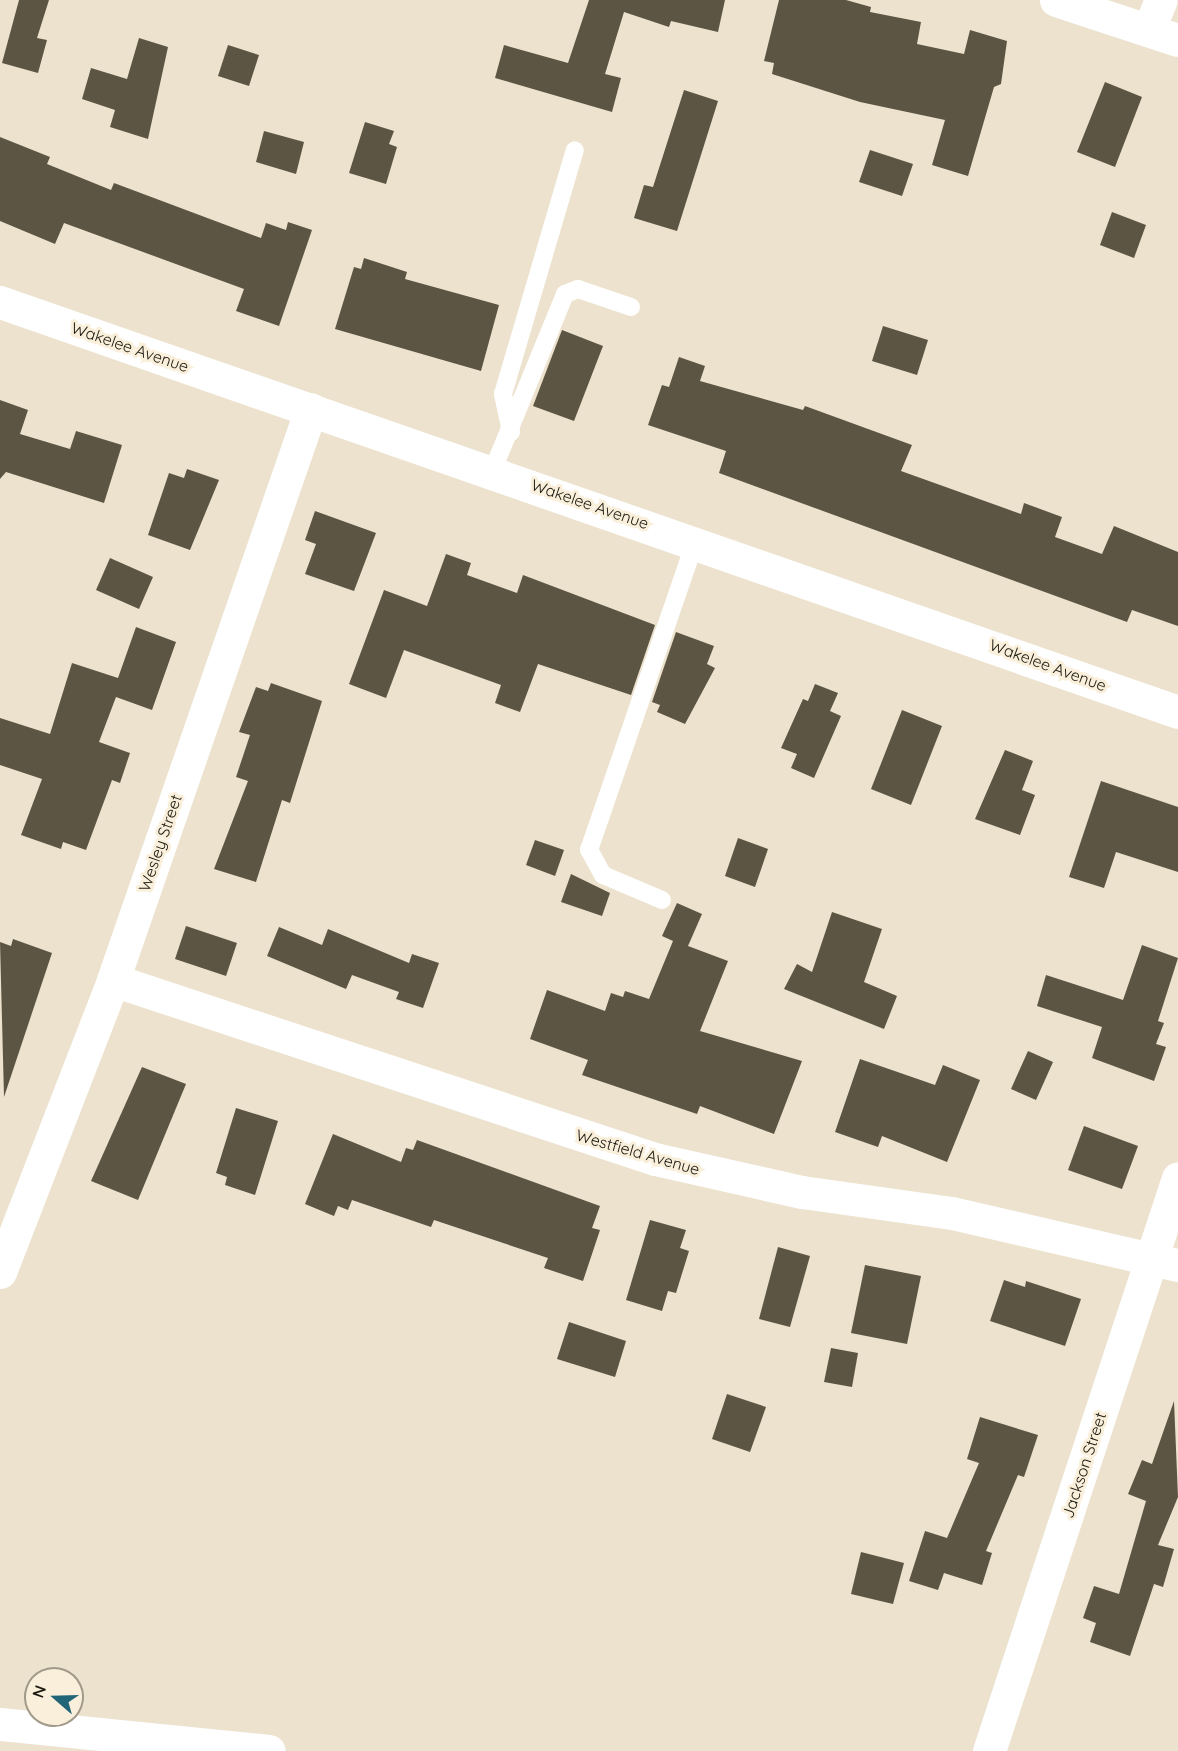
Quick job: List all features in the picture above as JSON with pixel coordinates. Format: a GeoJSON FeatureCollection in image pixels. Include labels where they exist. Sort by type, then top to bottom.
{"type":"FeatureCollection","features":[{"type":"Feature","properties":{"kind":"main road"},"geometry":{"type":"LineString","coordinates":[[1056,0],[1163,23]]}},
{"type":"Feature","properties":{"kind":"main road","name":"Wakelee Avenue"},"geometry":{"type":"LineString","coordinates":[[0,302],[696,540],[1178,712]]}},
{"type":"Feature","properties":{"kind":"main road","name":"Wesley Street"},"geometry":{"type":"LineString","coordinates":[[0,1272],[113,980],[311,409]]}},
{"type":"Feature","properties":{"kind":"main road","name":"Westfield Avenue"},"geometry":{"type":"LineString","coordinates":[[113,980],[655,1159],[802,1192],[952,1213],[1164,1263]]}},
{"type":"Feature","properties":{"kind":"main road","name":"Jackson Street"},"geometry":{"type":"LineString","coordinates":[[989,1751],[1164,1263],[1178,1178]]}},
{"type":"Feature","properties":{"kind":"main road"},"geometry":{"type":"LineString","coordinates":[[0,1724],[269,1751]]}},
{"type":"Feature","properties":{"kind":"lane"},"geometry":{"type":"LineString","coordinates":[[511,432],[503,394],[575,150]]}},
{"type":"Feature","properties":{"kind":"lane"},"geometry":{"type":"LineString","coordinates":[[492,472],[511,432],[565,294],[578,289],[630,307]]}},
{"type":"Feature","properties":{"kind":"lane"},"geometry":{"type":"LineString","coordinates":[[662,900],[603,875],[589,850],[696,540]]}},
{"type":"Feature","properties":{"kind":"building"},"geometry":{"type":"Polygon","coordinates":[[[19,0],[49,0],[37,38],[47,40],[38,73],[2,63],[19,0]]]}},
{"type":"Feature","properties":{"kind":"building"},"geometry":{"type":"Polygon","coordinates":[[[589,0],[725,0],[718,32],[671,21],[669,27],[624,12],[605,74],[621,78],[612,112],[495,78],[504,45],[568,63],[589,0]]]}},
{"type":"Feature","properties":{"kind":"building"},"geometry":{"type":"Polygon","coordinates":[[[779,0],[846,0],[871,7],[870,12],[921,22],[917,44],[964,54],[970,30],[1007,41],[1001,84],[994,87],[968,176],[932,165],[945,120],[860,102],[772,74],[774,63],[764,61],[779,0]]]}},
{"type":"Feature","properties":{"kind":"building"},"geometry":{"type":"Polygon","coordinates":[[[139,38],[168,47],[148,139],[110,127],[115,110],[82,99],[91,68],[127,79],[139,38]]]}},
{"type":"Feature","properties":{"kind":"building"},"geometry":{"type":"Polygon","coordinates":[[[228,45],[259,55],[249,86],[218,76],[228,45]]]}},
{"type":"Feature","properties":{"kind":"building"},"geometry":{"type":"Polygon","coordinates":[[[1105,82],[1142,97],[1115,167],[1077,152],[1105,82]]]}},
{"type":"Feature","properties":{"kind":"building"},"geometry":{"type":"Polygon","coordinates":[[[684,90],[718,101],[677,231],[634,218],[644,185],[653,187],[684,90]]]}},
{"type":"Feature","properties":{"kind":"building"},"geometry":{"type":"Polygon","coordinates":[[[365,122],[394,131],[389,144],[397,147],[386,184],[349,173],[365,122]]]}},
{"type":"Feature","properties":{"kind":"building"},"geometry":{"type":"Polygon","coordinates":[[[264,131],[304,142],[296,174],[256,162],[264,131]]]}},
{"type":"Feature","properties":{"kind":"building"},"geometry":{"type":"Polygon","coordinates":[[[0,137],[50,157],[47,164],[111,190],[114,183],[261,238],[266,223],[286,230],[288,222],[312,230],[279,326],[236,311],[244,289],[64,223],[55,244],[0,221],[0,137]]]}},
{"type":"Feature","properties":{"kind":"building"},"geometry":{"type":"Polygon","coordinates":[[[870,150],[913,164],[902,196],[859,182],[870,150]]]}},
{"type":"Feature","properties":{"kind":"building"},"geometry":{"type":"Polygon","coordinates":[[[1112,212],[1146,225],[1134,258],[1100,245],[1112,212]]]}},
{"type":"Feature","properties":{"kind":"building"},"geometry":{"type":"Polygon","coordinates":[[[364,258],[407,272],[405,279],[499,305],[481,371],[335,329],[354,267],[361,269],[364,258]]]}},
{"type":"Feature","properties":{"kind":"building"},"geometry":{"type":"Polygon","coordinates":[[[883,326],[928,340],[917,375],[872,361],[883,326]]]}},
{"type":"Feature","properties":{"kind":"building"},"geometry":{"type":"Polygon","coordinates":[[[562,330],[603,346],[574,421],[533,406],[562,330]]]}},
{"type":"Feature","properties":{"kind":"building"},"geometry":{"type":"Polygon","coordinates":[[[679,357],[705,366],[700,381],[803,410],[805,406],[912,445],[901,471],[1021,514],[1024,503],[1062,517],[1055,537],[1102,554],[1114,526],[1178,552],[1178,626],[1132,610],[1127,622],[719,473],[726,451],[648,425],[662,385],[669,387],[679,357]]]}},
{"type":"Feature","properties":{"kind":"building"},"geometry":{"type":"Polygon","coordinates":[[[0,400],[28,410],[20,434],[70,449],[76,431],[122,445],[104,503],[6,472],[0,479],[0,400]]]}},
{"type":"Feature","properties":{"kind":"building"},"geometry":{"type":"Polygon","coordinates":[[[187,469],[219,480],[190,550],[148,535],[169,473],[184,478],[187,469]]]}},
{"type":"Feature","properties":{"kind":"building"},"geometry":{"type":"Polygon","coordinates":[[[315,511],[376,533],[354,591],[305,574],[316,544],[305,540],[315,511]]]}},
{"type":"Feature","properties":{"kind":"building"},"geometry":{"type":"Polygon","coordinates":[[[446,554],[471,563],[467,575],[517,593],[523,575],[655,625],[631,695],[538,664],[520,712],[495,703],[501,685],[404,650],[386,698],[349,684],[384,590],[427,606],[446,554]]]}},
{"type":"Feature","properties":{"kind":"building"},"geometry":{"type":"Polygon","coordinates":[[[110,558],[153,577],[139,609],[96,590],[110,558]]]}},
{"type":"Feature","properties":{"kind":"building"},"geometry":{"type":"Polygon","coordinates":[[[136,627],[176,642],[152,710],[116,697],[99,742],[130,753],[120,783],[112,780],[86,850],[63,842],[61,849],[21,835],[42,779],[0,765],[0,718],[50,734],[72,663],[118,678],[136,627]]]}},
{"type":"Feature","properties":{"kind":"building"},"geometry":{"type":"Polygon","coordinates":[[[676,632],[714,646],[707,664],[715,668],[685,724],[657,712],[660,705],[652,702],[676,632]]]}},
{"type":"Feature","properties":{"kind":"building"},"geometry":{"type":"Polygon","coordinates":[[[271,683],[322,701],[290,803],[282,800],[256,882],[214,869],[248,781],[236,777],[250,735],[239,732],[256,687],[268,691],[271,683]]]}},
{"type":"Feature","properties":{"kind":"building"},"geometry":{"type":"Polygon","coordinates":[[[815,684],[838,693],[830,711],[841,716],[814,778],[791,768],[797,754],[781,748],[803,699],[808,701],[815,684]]]}},
{"type":"Feature","properties":{"kind":"building"},"geometry":{"type":"Polygon","coordinates":[[[902,710],[942,726],[911,805],[871,789],[902,710]]]}},
{"type":"Feature","properties":{"kind":"building"},"geometry":{"type":"Polygon","coordinates":[[[1005,750],[1033,761],[1022,790],[1035,795],[1020,835],[975,819],[1005,750]]]}},
{"type":"Feature","properties":{"kind":"building"},"geometry":{"type":"Polygon","coordinates":[[[1101,781],[1178,807],[1178,872],[1116,852],[1104,888],[1069,877],[1101,781]]]}},
{"type":"Feature","properties":{"kind":"building"},"geometry":{"type":"Polygon","coordinates":[[[738,838],[768,849],[755,887],[725,876],[738,838]]]}},
{"type":"Feature","properties":{"kind":"building"},"geometry":{"type":"Polygon","coordinates":[[[535,840],[564,850],[555,876],[526,865],[535,840]]]}},
{"type":"Feature","properties":{"kind":"building"},"geometry":{"type":"Polygon","coordinates":[[[571,874],[610,893],[602,916],[561,902],[571,874]]]}},
{"type":"Feature","properties":{"kind":"building"},"geometry":{"type":"Polygon","coordinates":[[[677,903],[702,914],[688,946],[728,961],[700,1031],[802,1061],[774,1134],[700,1106],[697,1114],[582,1075],[588,1060],[530,1039],[547,990],[605,1011],[611,993],[623,997],[625,991],[649,999],[673,941],[662,936],[677,903]]]}},
{"type":"Feature","properties":{"kind":"building"},"geometry":{"type":"Polygon","coordinates":[[[832,912],[882,929],[864,982],[897,996],[884,1029],[784,989],[797,964],[812,972],[832,912]]]}},
{"type":"Feature","properties":{"kind":"building"},"geometry":{"type":"Polygon","coordinates":[[[186,926],[237,943],[226,976],[175,959],[186,926]]]}},
{"type":"Feature","properties":{"kind":"building"},"geometry":{"type":"Polygon","coordinates":[[[279,927],[322,945],[328,929],[409,963],[412,954],[439,963],[423,1008],[396,999],[399,992],[352,975],[346,989],[267,956],[279,927]]]}},
{"type":"Feature","properties":{"kind":"building"},"geometry":{"type":"Polygon","coordinates":[[[13,939],[52,953],[4,1097],[0,942],[11,946],[13,939]]]}},
{"type":"Feature","properties":{"kind":"building"},"geometry":{"type":"Polygon","coordinates":[[[1142,945],[1178,958],[1158,1021],[1164,1023],[1156,1044],[1166,1047],[1154,1081],[1092,1058],[1102,1027],[1037,1006],[1046,975],[1123,1000],[1142,945]]]}},
{"type":"Feature","properties":{"kind":"building"},"geometry":{"type":"Polygon","coordinates":[[[1028,1051],[1053,1062],[1036,1100],[1011,1089],[1028,1051]]]}},
{"type":"Feature","properties":{"kind":"building"},"geometry":{"type":"Polygon","coordinates":[[[860,1059],[935,1085],[943,1065],[980,1080],[947,1162],[882,1136],[878,1147],[835,1132],[860,1059]]]}},
{"type":"Feature","properties":{"kind":"building"},"geometry":{"type":"Polygon","coordinates":[[[142,1067],[186,1084],[138,1200],[91,1181],[142,1067]]]}},
{"type":"Feature","properties":{"kind":"building"},"geometry":{"type":"Polygon","coordinates":[[[236,1108],[278,1121],[255,1195],[225,1185],[227,1177],[216,1173],[236,1108]]]}},
{"type":"Feature","properties":{"kind":"building"},"geometry":{"type":"Polygon","coordinates":[[[1084,1126],[1138,1146],[1122,1189],[1068,1170],[1084,1126]]]}},
{"type":"Feature","properties":{"kind":"building"},"geometry":{"type":"Polygon","coordinates":[[[333,1134],[401,1162],[406,1148],[413,1150],[417,1140],[600,1206],[592,1228],[600,1230],[583,1281],[544,1268],[548,1258],[434,1220],[431,1227],[352,1200],[348,1210],[338,1206],[334,1216],[305,1204],[333,1134]]]}},
{"type":"Feature","properties":{"kind":"building"},"geometry":{"type":"Polygon","coordinates":[[[650,1220],[686,1230],[680,1248],[689,1251],[676,1293],[668,1291],[662,1311],[626,1300],[650,1220]]]}},
{"type":"Feature","properties":{"kind":"building"},"geometry":{"type":"Polygon","coordinates":[[[778,1247],[810,1256],[790,1327],[759,1319],[778,1247]]]}},
{"type":"Feature","properties":{"kind":"building"},"geometry":{"type":"Polygon","coordinates":[[[865,1265],[921,1276],[907,1344],[851,1333],[865,1265]]]}},
{"type":"Feature","properties":{"kind":"building"},"geometry":{"type":"Polygon","coordinates":[[[1004,1280],[1025,1287],[1026,1281],[1081,1299],[1065,1346],[990,1321],[1004,1280]]]}},
{"type":"Feature","properties":{"kind":"building"},"geometry":{"type":"Polygon","coordinates":[[[569,1322],[626,1341],[615,1377],[557,1359],[569,1322]]]}},
{"type":"Feature","properties":{"kind":"building"},"geometry":{"type":"Polygon","coordinates":[[[831,1348],[858,1353],[852,1387],[824,1382],[831,1348]]]}},
{"type":"Feature","properties":{"kind":"building"},"geometry":{"type":"Polygon","coordinates":[[[727,1394],[766,1407],[750,1452],[712,1439],[727,1394]]]}},
{"type":"Feature","properties":{"kind":"building"},"geometry":{"type":"Polygon","coordinates":[[[1174,1401],[1178,1497],[1158,1545],[1174,1549],[1163,1587],[1154,1584],[1130,1656],[1090,1642],[1096,1623],[1083,1618],[1094,1586],[1119,1594],[1146,1501],[1128,1494],[1142,1460],[1152,1464],[1174,1401]]]}},
{"type":"Feature","properties":{"kind":"building"},"geometry":{"type":"Polygon","coordinates":[[[980,1417],[1038,1435],[1024,1477],[1018,1475],[986,1551],[992,1553],[982,1585],[944,1573],[938,1590],[909,1581],[925,1531],[947,1538],[979,1463],[967,1459],[980,1417]]]}},
{"type":"Feature","properties":{"kind":"building"},"geometry":{"type":"Polygon","coordinates":[[[861,1552],[904,1563],[893,1604],[851,1594],[861,1552]]]}}]}
